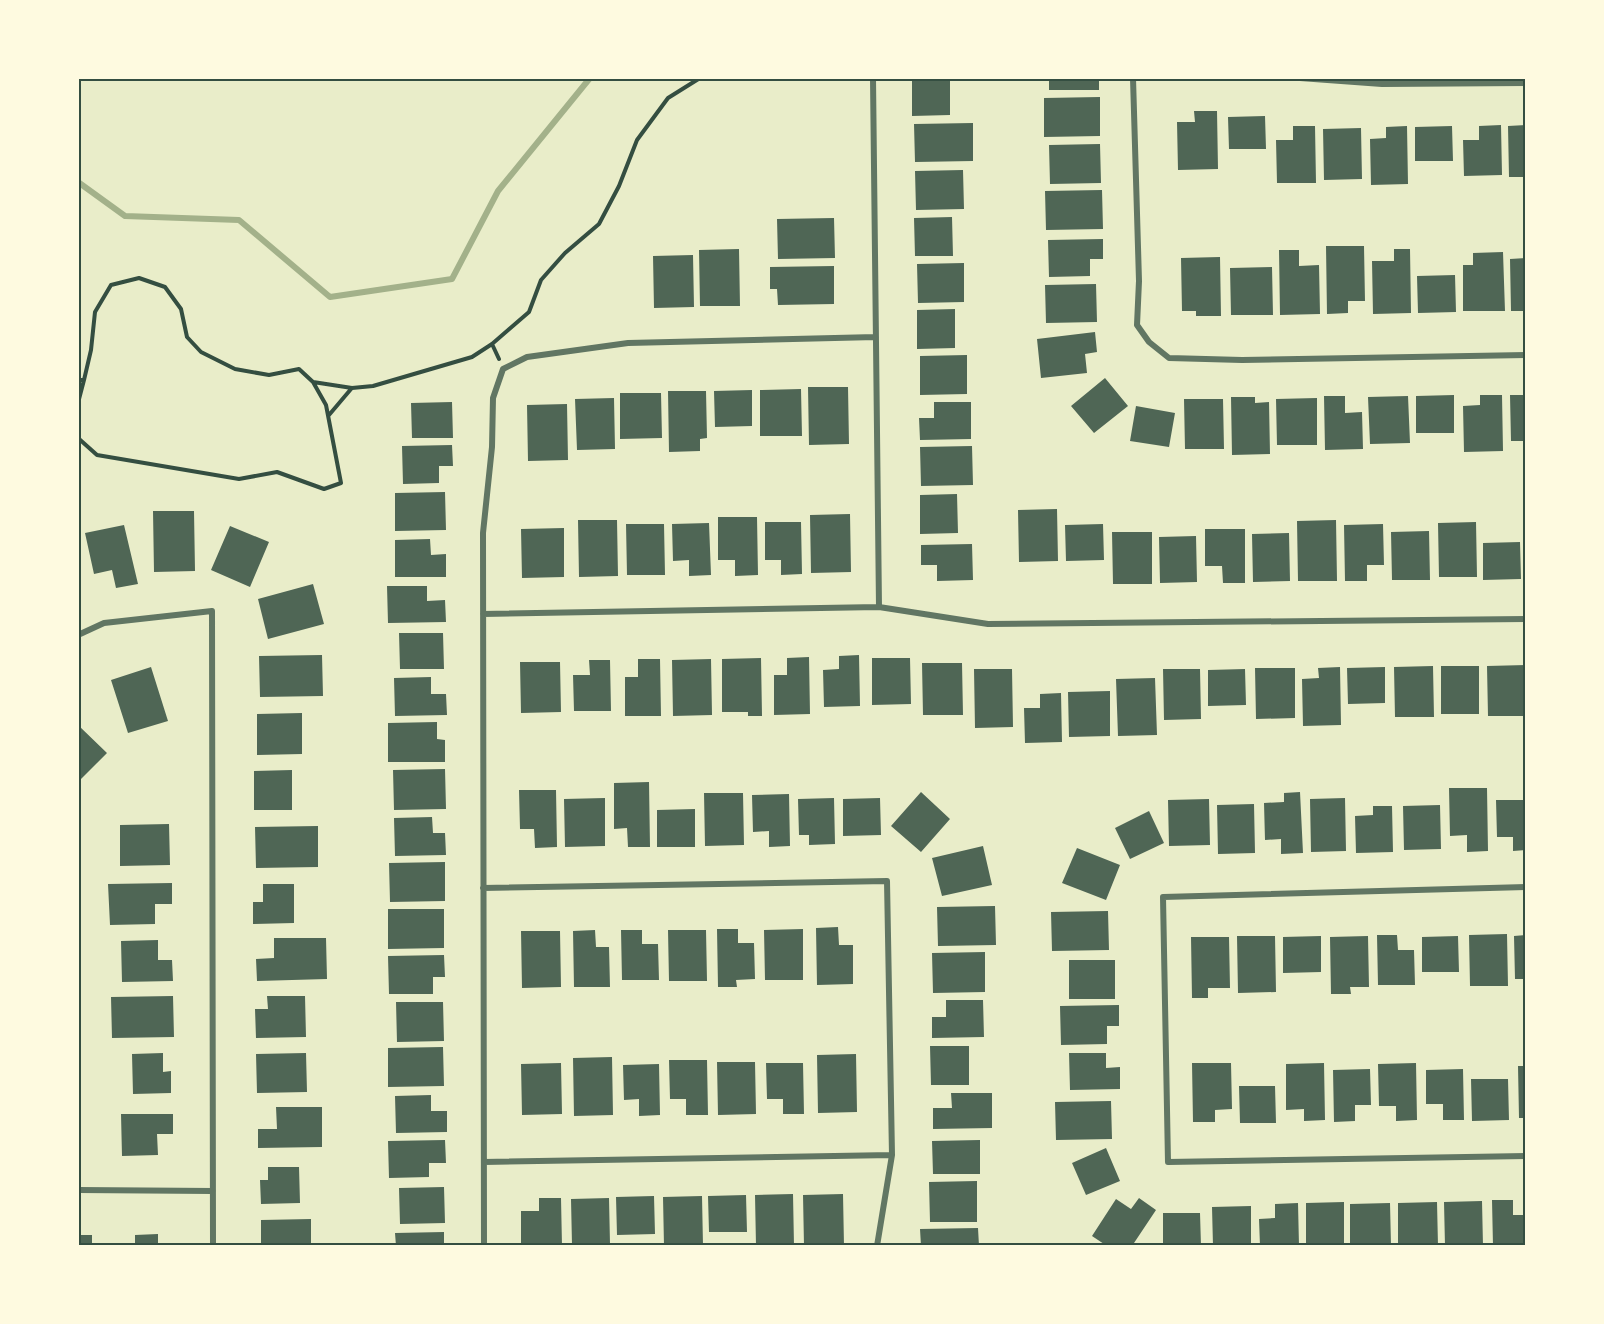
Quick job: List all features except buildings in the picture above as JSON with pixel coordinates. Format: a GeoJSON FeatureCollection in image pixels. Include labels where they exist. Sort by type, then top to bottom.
{"type":"FeatureCollection","features":[{"type":"Feature","properties":{"kind":"street"},"geometry":{"type":"LineString","coordinates":[[873,78],[879,608]]}},
{"type":"Feature","properties":{"kind":"street"},"geometry":{"type":"LineString","coordinates":[[1133,78],[1139,271],[1137,325],[1149,342],[1169,358],[1242,360],[1526,355]]}},
{"type":"Feature","properties":{"kind":"street"},"geometry":{"type":"LineString","coordinates":[[1300,78],[1382,84],[1526,83]]}},
{"type":"Feature","properties":{"kind":"street"},"geometry":{"type":"LineString","coordinates":[[484,1246],[483,534],[492,447],[494,398],[503,369],[526,357],[628,343],[876,337]]}},
{"type":"Feature","properties":{"kind":"street"},"geometry":{"type":"LineString","coordinates":[[483,614],[879,608],[988,624],[1526,619]]}},
{"type":"Feature","properties":{"kind":"street"},"geometry":{"type":"LineString","coordinates":[[78,635],[104,623],[212,611],[213,1246]]}},
{"type":"Feature","properties":{"kind":"street"},"geometry":{"type":"LineString","coordinates":[[483,888],[887,881],[892,1155],[877,1246]]}},
{"type":"Feature","properties":{"kind":"street"},"geometry":{"type":"LineString","coordinates":[[1526,887],[1163,897],[1168,1162],[1526,1156]]}},
{"type":"Feature","properties":{"kind":"street"},"geometry":{"type":"LineString","coordinates":[[484,1162],[892,1155]]}},
{"type":"Feature","properties":{"kind":"street"},"geometry":{"type":"LineString","coordinates":[[78,1190],[213,1191]]}},
{"type":"Feature","properties":{"kind":"path"},"geometry":{"type":"LineString","coordinates":[[313,382],[352,388],[373,386],[472,357],[529,312],[541,279],[599,224],[619,186],[637,140],[668,98],[700,78]]}},
{"type":"Feature","properties":{"kind":"path"},"geometry":{"type":"LineString","coordinates":[[78,403],[91,350],[95,312],[111,285],[139,278],[165,287],[181,309],[187,337],[201,352],[236,369],[269,375],[299,369],[313,382],[328,415],[341,483],[324,489],[277,472],[239,479],[97,455],[78,438]]}},
{"type":"Feature","properties":{"kind":"path"},"geometry":{"type":"LineString","coordinates":[[78,381],[84,380]]}},
{"type":"Feature","properties":{"kind":"path"},"geometry":{"type":"LineString","coordinates":[[328,415],[352,388]]}},
{"type":"Feature","properties":{"kind":"waterway"},"geometry":{"type":"LineString","coordinates":[[78,182],[125,216],[239,220],[330,297],[452,279],[498,191],[590,78]]}}]}
